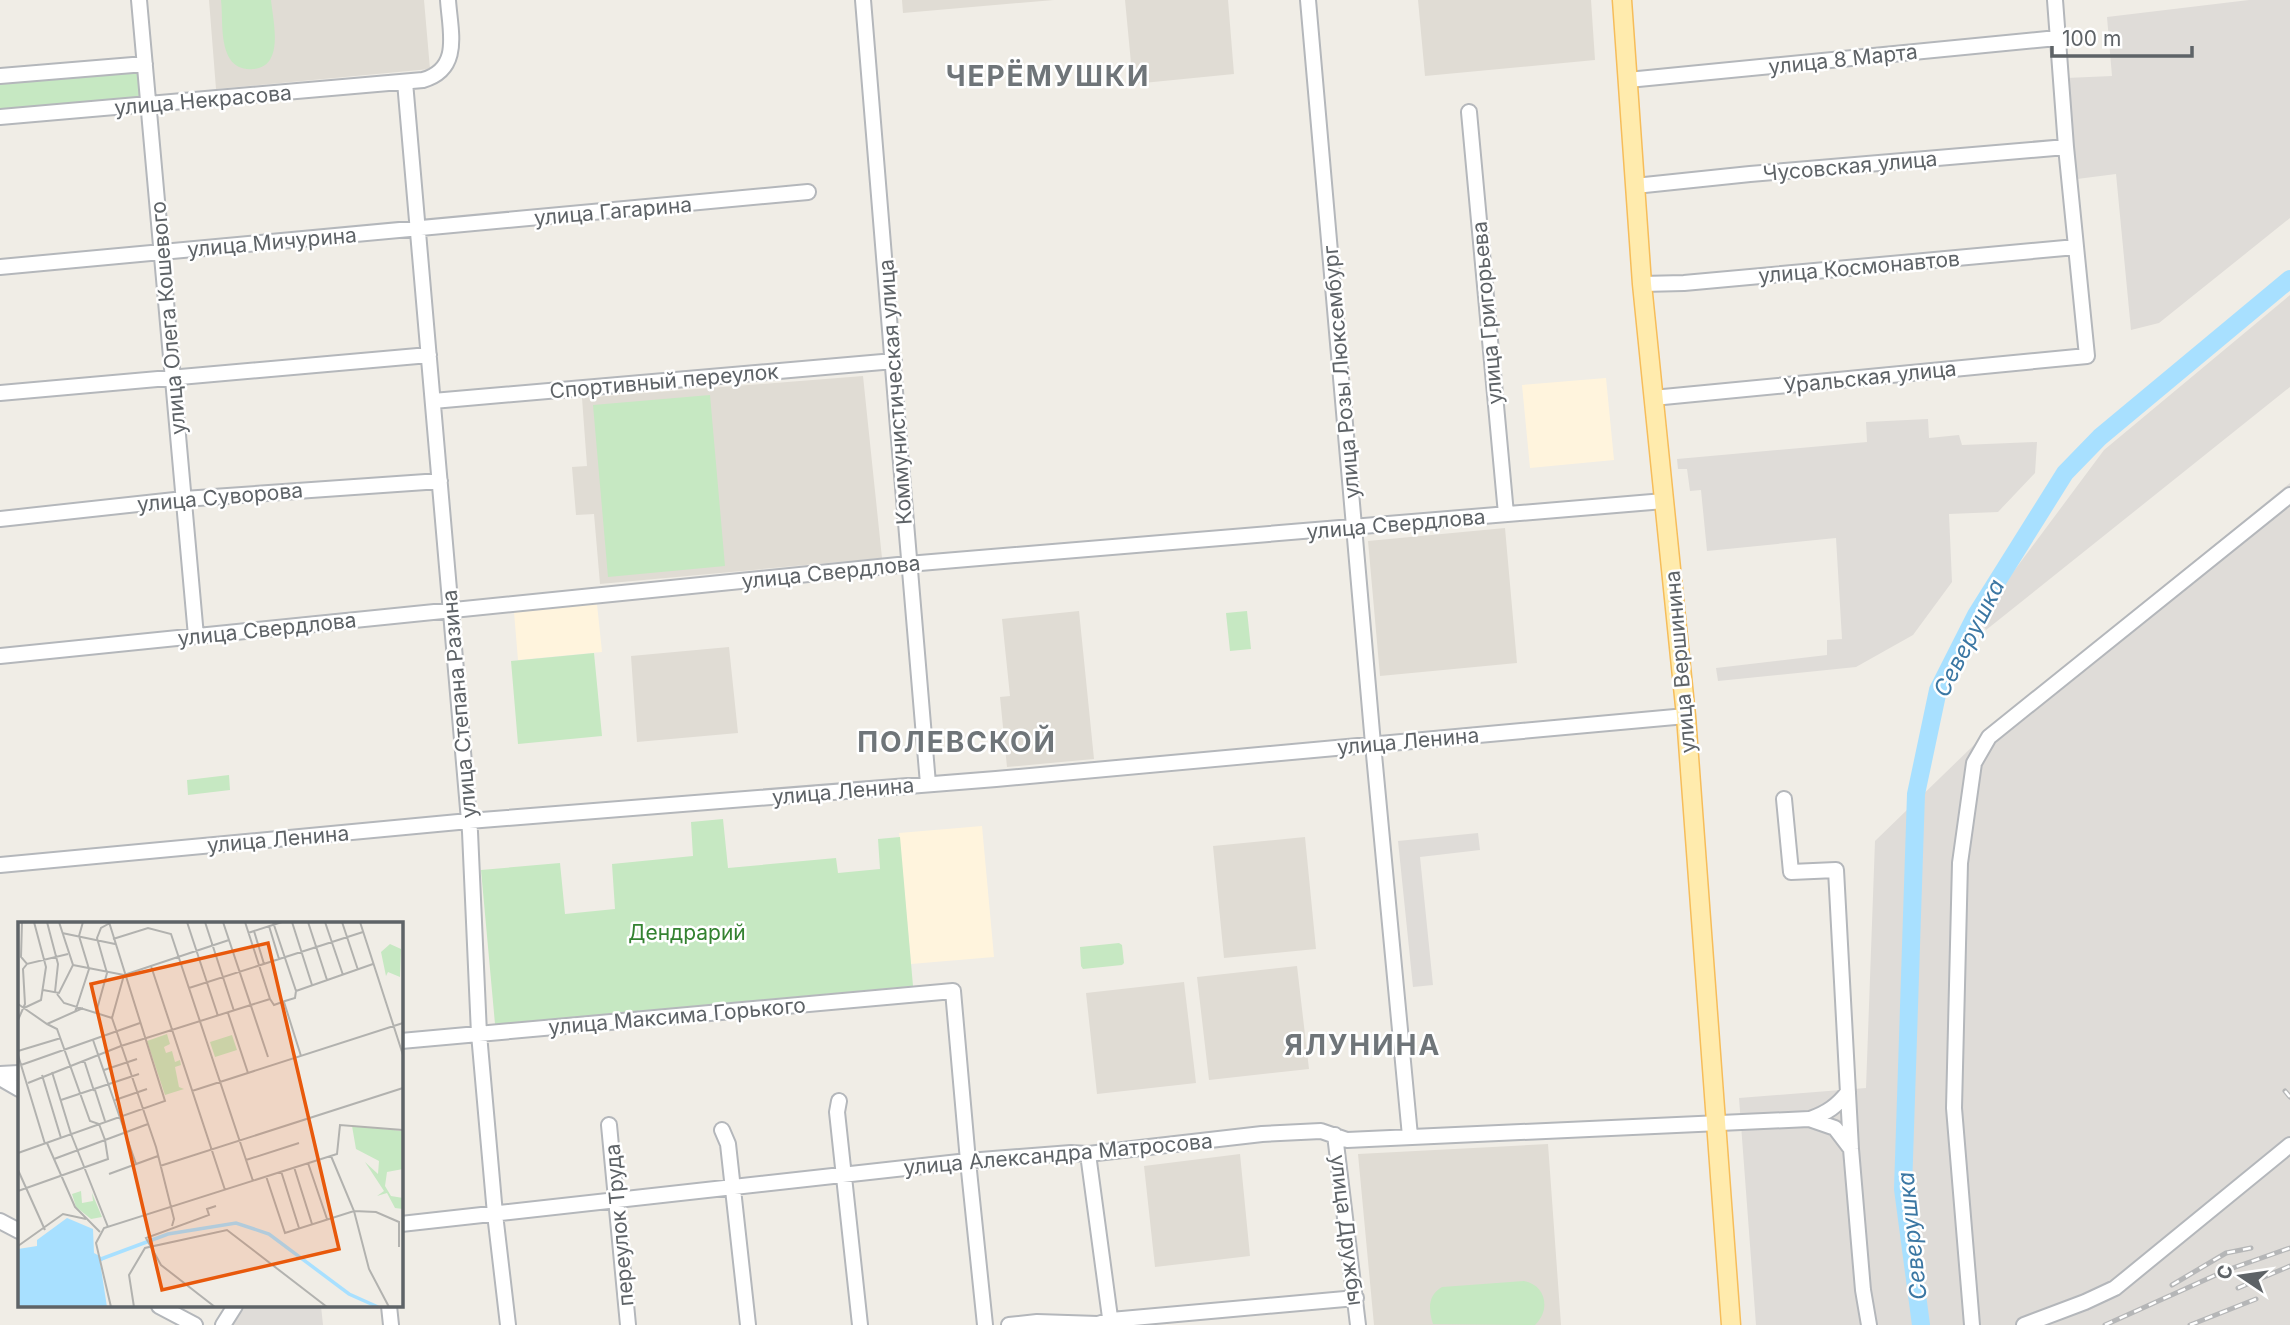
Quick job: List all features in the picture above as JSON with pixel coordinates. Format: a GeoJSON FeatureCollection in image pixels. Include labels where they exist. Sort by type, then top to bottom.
{"type":"FeatureCollection","features":[{"type":"Feature","properties":{"kind":"main road","name":"улица Вершинина"},"geometry":{"type":"LineString","coordinates":[[1622,0],[1642,284],[1686,716],[1731,1325]]}},
{"type":"Feature","properties":{"kind":"street","name":"улица Олега Кошевого"},"geometry":{"type":"LineString","coordinates":[[139,0],[196,636]]}},
{"type":"Feature","properties":{"kind":"street","name":"улица Некрасова"},"geometry":{"type":"LineString","coordinates":[[0,117],[430,78],[449,63],[451,47],[448,0]]}},
{"type":"Feature","properties":{"kind":"street","name":"Коммунистическая улица"},"geometry":{"type":"LineString","coordinates":[[863,0],[928,784]]}},
{"type":"Feature","properties":{"kind":"street","name":"улица Розы Люксембург"},"geometry":{"type":"LineString","coordinates":[[1308,0],[1410,1136]]}},
{"type":"Feature","properties":{"kind":"street"},"geometry":{"type":"LineString","coordinates":[[2055,0],[2077,247]]}},
{"type":"Feature","properties":{"kind":"street","name":"улица 8 Марта"},"geometry":{"type":"LineString","coordinates":[[1628,80],[2057,38]]}},
{"type":"Feature","properties":{"kind":"street","name":"улица Некрасова"},"geometry":{"type":"LineString","coordinates":[[0,76],[145,64]]}},
{"type":"Feature","properties":{"kind":"street","name":"улица Степана Разина"},"geometry":{"type":"LineString","coordinates":[[405,82],[469,821],[479,1034],[508,1325]]}},
{"type":"Feature","properties":{"kind":"street","name":"улица Григорьева"},"geometry":{"type":"LineString","coordinates":[[1469,112],[1506,514]]}},
{"type":"Feature","properties":{"kind":"street","name":"Чусовская улица"},"geometry":{"type":"LineString","coordinates":[[1635,186],[2066,147]]}},
{"type":"Feature","properties":{"kind":"street","name":"улица Гагарина"},"geometry":{"type":"LineString","coordinates":[[418,229],[808,192]]}},
{"type":"Feature","properties":{"kind":"street","name":"улица Мичурина"},"geometry":{"type":"LineString","coordinates":[[0,267],[418,229]]}},
{"type":"Feature","properties":{"kind":"street","name":"улица Космонавтов"},"geometry":{"type":"LineString","coordinates":[[1642,284],[1697,282],[2077,247]]}},
{"type":"Feature","properties":{"kind":"street","name":"Уральская улица"},"geometry":{"type":"LineString","coordinates":[[1653,398],[2087,356],[2077,247]]}},
{"type":"Feature","properties":{"kind":"street"},"geometry":{"type":"LineString","coordinates":[[0,393],[429,355]]}},
{"type":"Feature","properties":{"kind":"street","name":"Спортивный переулок"},"geometry":{"type":"LineString","coordinates":[[433,401],[894,361]]}},
{"type":"Feature","properties":{"kind":"street","name":"улица Суворова"},"geometry":{"type":"LineString","coordinates":[[0,519],[184,499],[440,481]]}},
{"type":"Feature","properties":{"kind":"street"},"geometry":{"type":"LineString","coordinates":[[1972,1325],[1954,1108],[1960,863],[1974,763],[1989,737],[2290,495]]}},
{"type":"Feature","properties":{"kind":"street","name":"улица Свердлова"},"geometry":{"type":"LineString","coordinates":[[0,656],[908,564],[1664,501]]}},
{"type":"Feature","properties":{"kind":"street","name":"улица Ленина"},"geometry":{"type":"LineString","coordinates":[[0,865],[469,821],[928,784],[1686,716]]}},
{"type":"Feature","properties":{"kind":"street"},"geometry":{"type":"LineString","coordinates":[[1784,799],[1791,872],[1836,870],[1851,1149],[1863,1290],[1870,1325]]}},
{"type":"Feature","properties":{"kind":"street","name":"улица Максима Горького"},"geometry":{"type":"LineString","coordinates":[[402,1041],[953,991],[968,1161]]}},
{"type":"Feature","properties":{"kind":"street"},"geometry":{"type":"LineString","coordinates":[[0,1076],[18,1073]]}},
{"type":"Feature","properties":{"kind":"street"},"geometry":{"type":"LineString","coordinates":[[0,1076],[18,1088]]}},
{"type":"Feature","properties":{"kind":"street"},"geometry":{"type":"LineString","coordinates":[[1809,1119],[1826,1113],[1848,1092]]}},
{"type":"Feature","properties":{"kind":"street"},"geometry":{"type":"LineString","coordinates":[[839,1101],[837,1112],[860,1325]]}},
{"type":"Feature","properties":{"kind":"street"},"geometry":{"type":"LineString","coordinates":[[1809,1119],[1835,1128],[1851,1149]]}},
{"type":"Feature","properties":{"kind":"street","name":"улица Александра Матросова"},"geometry":{"type":"LineString","coordinates":[[402,1224],[968,1161],[1088,1154],[1262,1134],[1321,1131],[1348,1140],[1809,1119]]}},
{"type":"Feature","properties":{"kind":"street","name":"переулок Труда"},"geometry":{"type":"LineString","coordinates":[[609,1125],[628,1325]]}},
{"type":"Feature","properties":{"kind":"street"},"geometry":{"type":"LineString","coordinates":[[722,1130],[728,1144],[748,1325]]}},
{"type":"Feature","properties":{"kind":"street","name":"улица Дружбы"},"geometry":{"type":"LineString","coordinates":[[1335,1135],[1358,1325]]}},
{"type":"Feature","properties":{"kind":"street"},"geometry":{"type":"LineString","coordinates":[[2024,1325],[2115,1288],[2290,1145]]}},
{"type":"Feature","properties":{"kind":"street"},"geometry":{"type":"LineString","coordinates":[[1088,1154],[1111,1323]]}},
{"type":"Feature","properties":{"kind":"street"},"geometry":{"type":"LineString","coordinates":[[968,1161],[985,1325]]}},
{"type":"Feature","properties":{"kind":"street"},"geometry":{"type":"LineString","coordinates":[[0,1221],[18,1230]]}},
{"type":"Feature","properties":{"kind":"street"},"geometry":{"type":"LineString","coordinates":[[1009,1325],[1037,1322],[1111,1323],[1356,1298]]}},
{"type":"Feature","properties":{"kind":"street"},"geometry":{"type":"LineString","coordinates":[[163,1308],[195,1325]]}},
{"type":"Feature","properties":{"kind":"street"},"geometry":{"type":"LineString","coordinates":[[223,1325],[234,1308]]}},
{"type":"Feature","properties":{"kind":"shaded area"},"geometry":{"type":"Polygon","coordinates":[[[209,0],[424,0],[430,69],[216,89],[209,0]]]}},
{"type":"Feature","properties":{"kind":"shaded area"},"geometry":{"type":"Polygon","coordinates":[[[902,0],[1054,0],[903,13],[902,0]]]}},
{"type":"Feature","properties":{"kind":"shaded area"},"geometry":{"type":"Polygon","coordinates":[[[1125,0],[1228,0],[1234,74],[1133,84],[1125,0]]]}},
{"type":"Feature","properties":{"kind":"shaded area"},"geometry":{"type":"Polygon","coordinates":[[[1418,0],[1591,0],[1595,60],[1425,76],[1418,0]]]}},
{"type":"Feature","properties":{"kind":"shaded area"},"geometry":{"type":"Polygon","coordinates":[[[2249,0],[2290,0],[2290,218],[2159,323],[2131,330],[2116,174],[2077,179],[2066,78],[2112,76],[2107,17],[2249,0]]]}},
{"type":"Feature","properties":{"kind":"shaded area"},"geometry":{"type":"Polygon","coordinates":[[[2290,295],[2290,387],[1986,630],[1979,618],[2104,450],[2290,295]]]}},
{"type":"Feature","properties":{"kind":"shaded area"},"geometry":{"type":"Polygon","coordinates":[[[863,376],[882,558],[600,584],[594,514],[576,515],[572,467],[587,466],[582,398],[863,376]]]}},
{"type":"Feature","properties":{"kind":"shaded area"},"geometry":{"type":"Polygon","coordinates":[[[1606,378],[1614,460],[1530,468],[1522,385],[1606,378]]]}},
{"type":"Feature","properties":{"kind":"shaded area"},"geometry":{"type":"Polygon","coordinates":[[[1928,419],[1929,438],[1959,435],[1962,445],[2037,442],[2035,473],[1998,512],[1949,514],[1952,582],[1913,635],[1856,667],[1718,681],[1716,668],[1827,655],[1827,640],[1842,639],[1836,538],[1707,551],[1701,490],[1690,491],[1687,469],[1678,469],[1677,459],[1867,442],[1866,422],[1928,419]]]}},
{"type":"Feature","properties":{"kind":"shaded area"},"geometry":{"type":"Polygon","coordinates":[[[2290,483],[2290,1325],[1756,1325],[1739,1098],[1866,1088],[1875,841],[2008,712],[2290,483]]]}},
{"type":"Feature","properties":{"kind":"shaded area"},"geometry":{"type":"Polygon","coordinates":[[[1505,528],[1517,663],[1380,676],[1368,541],[1505,528]]]}},
{"type":"Feature","properties":{"kind":"shaded area"},"geometry":{"type":"Polygon","coordinates":[[[597,604],[602,652],[518,660],[514,612],[597,604]]]}},
{"type":"Feature","properties":{"kind":"shaded area"},"geometry":{"type":"Polygon","coordinates":[[[1079,611],[1094,759],[1007,767],[1000,697],[1010,696],[1002,619],[1079,611]]]}},
{"type":"Feature","properties":{"kind":"shaded area"},"geometry":{"type":"Polygon","coordinates":[[[729,647],[738,733],[637,742],[631,656],[729,647]]]}},
{"type":"Feature","properties":{"kind":"shaded area"},"geometry":{"type":"Polygon","coordinates":[[[982,826],[994,957],[911,964],[899,833],[982,826]]]}},
{"type":"Feature","properties":{"kind":"shaded area"},"geometry":{"type":"Polygon","coordinates":[[[1478,833],[1480,850],[1420,857],[1433,985],[1413,987],[1398,841],[1478,833]]]}},
{"type":"Feature","properties":{"kind":"shaded area"},"geometry":{"type":"Polygon","coordinates":[[[1305,837],[1316,949],[1224,958],[1213,846],[1305,837]]]}},
{"type":"Feature","properties":{"kind":"shaded area"},"geometry":{"type":"Polygon","coordinates":[[[1297,966],[1309,1069],[1209,1080],[1197,977],[1297,966]]]}},
{"type":"Feature","properties":{"kind":"shaded area"},"geometry":{"type":"Polygon","coordinates":[[[1184,982],[1196,1083],[1097,1094],[1086,993],[1184,982]]]}},
{"type":"Feature","properties":{"kind":"shaded area"},"geometry":{"type":"Polygon","coordinates":[[[1548,1144],[1561,1325],[1374,1325],[1358,1154],[1548,1144]]]}},
{"type":"Feature","properties":{"kind":"shaded area"},"geometry":{"type":"Polygon","coordinates":[[[1240,1154],[1250,1256],[1155,1267],[1144,1166],[1240,1154]]]}},
{"type":"Feature","properties":{"kind":"shaded area"},"geometry":{"type":"Polygon","coordinates":[[[238,1308],[321,1308],[323,1325],[227,1325],[238,1308]]]}},
{"type":"Feature","properties":{"kind":"green space"},"geometry":{"type":"Polygon","coordinates":[[[221,0],[271,0],[275,42],[270,60],[263,66],[243,68],[230,59],[223,38],[221,0]]]}},
{"type":"Feature","properties":{"kind":"green space"},"geometry":{"type":"Polygon","coordinates":[[[142,67],[145,102],[0,114],[0,78],[142,67]]]}},
{"type":"Feature","properties":{"kind":"green space"},"geometry":{"type":"Polygon","coordinates":[[[710,395],[725,566],[608,577],[593,405],[710,395]]]}},
{"type":"Feature","properties":{"kind":"green space"},"geometry":{"type":"Polygon","coordinates":[[[1247,611],[1251,649],[1230,651],[1226,613],[1247,611]]]}},
{"type":"Feature","properties":{"kind":"green space"},"geometry":{"type":"Polygon","coordinates":[[[594,653],[602,736],[518,744],[511,661],[594,653]]]}},
{"type":"Feature","properties":{"kind":"green space"},"geometry":{"type":"Polygon","coordinates":[[[229,775],[230,790],[188,795],[187,780],[229,775]]]}},
{"type":"Feature","properties":{"kind":"green space","name":"Дендрарий"},"geometry":{"type":"Polygon","coordinates":[[[723,819],[728,868],[836,858],[838,873],[880,869],[878,839],[900,837],[913,986],[495,1024],[481,870],[560,863],[565,914],[615,909],[612,864],[693,856],[691,822],[723,819]]]}},
{"type":"Feature","properties":{"kind":"green space"},"geometry":{"type":"Polygon","coordinates":[[[1119,943],[1122,945],[1122,965],[1083,969],[1081,966],[1080,947],[1119,943]]]}},
{"type":"Feature","properties":{"kind":"green space"},"geometry":{"type":"Polygon","coordinates":[[[1524,1281],[1537,1287],[1544,1299],[1543,1312],[1535,1325],[1433,1324],[1430,1303],[1437,1290],[1442,1287],[1524,1281]]]}},
{"type":"Feature","properties":{"kind":"waterway","name":"Северушка"},"geometry":{"type":"LineString","coordinates":[[1921,1325],[1903,1189],[1916,794],[1938,690],[1976,615],[2065,473],[2100,437],[2290,279]]}},
{"type":"Feature","properties":{"kind":"railway"},"geometry":{"type":"LineString","coordinates":[[2285,1091],[2290,1097]]}},
{"type":"Feature","properties":{"kind":"railway"},"geometry":{"type":"LineString","coordinates":[[2172,1285],[2226,1253],[2251,1248]]}},
{"type":"Feature","properties":{"kind":"railway"},"geometry":{"type":"LineString","coordinates":[[2105,1325],[2227,1270],[2290,1248]]}},
{"type":"Feature","properties":{"kind":"railway"},"geometry":{"type":"LineString","coordinates":[[2238,1288],[2290,1266]]}},
{"type":"Feature","properties":{"kind":"railway"},"geometry":{"type":"LineString","coordinates":[[2190,1325],[2256,1299]]}},
{"type":"Feature","properties":{"kind":"district","name":"ЧЕРЁМУШКИ"},"geometry":{"type":"Point","coordinates":[1048,76]}},
{"type":"Feature","properties":{"kind":"district","name":"ПОЛЕВСКОЙ"},"geometry":{"type":"Point","coordinates":[957,742]}},
{"type":"Feature","properties":{"kind":"district","name":"ЯЛУНИНА"},"geometry":{"type":"Point","coordinates":[1363,1045]}}]}
